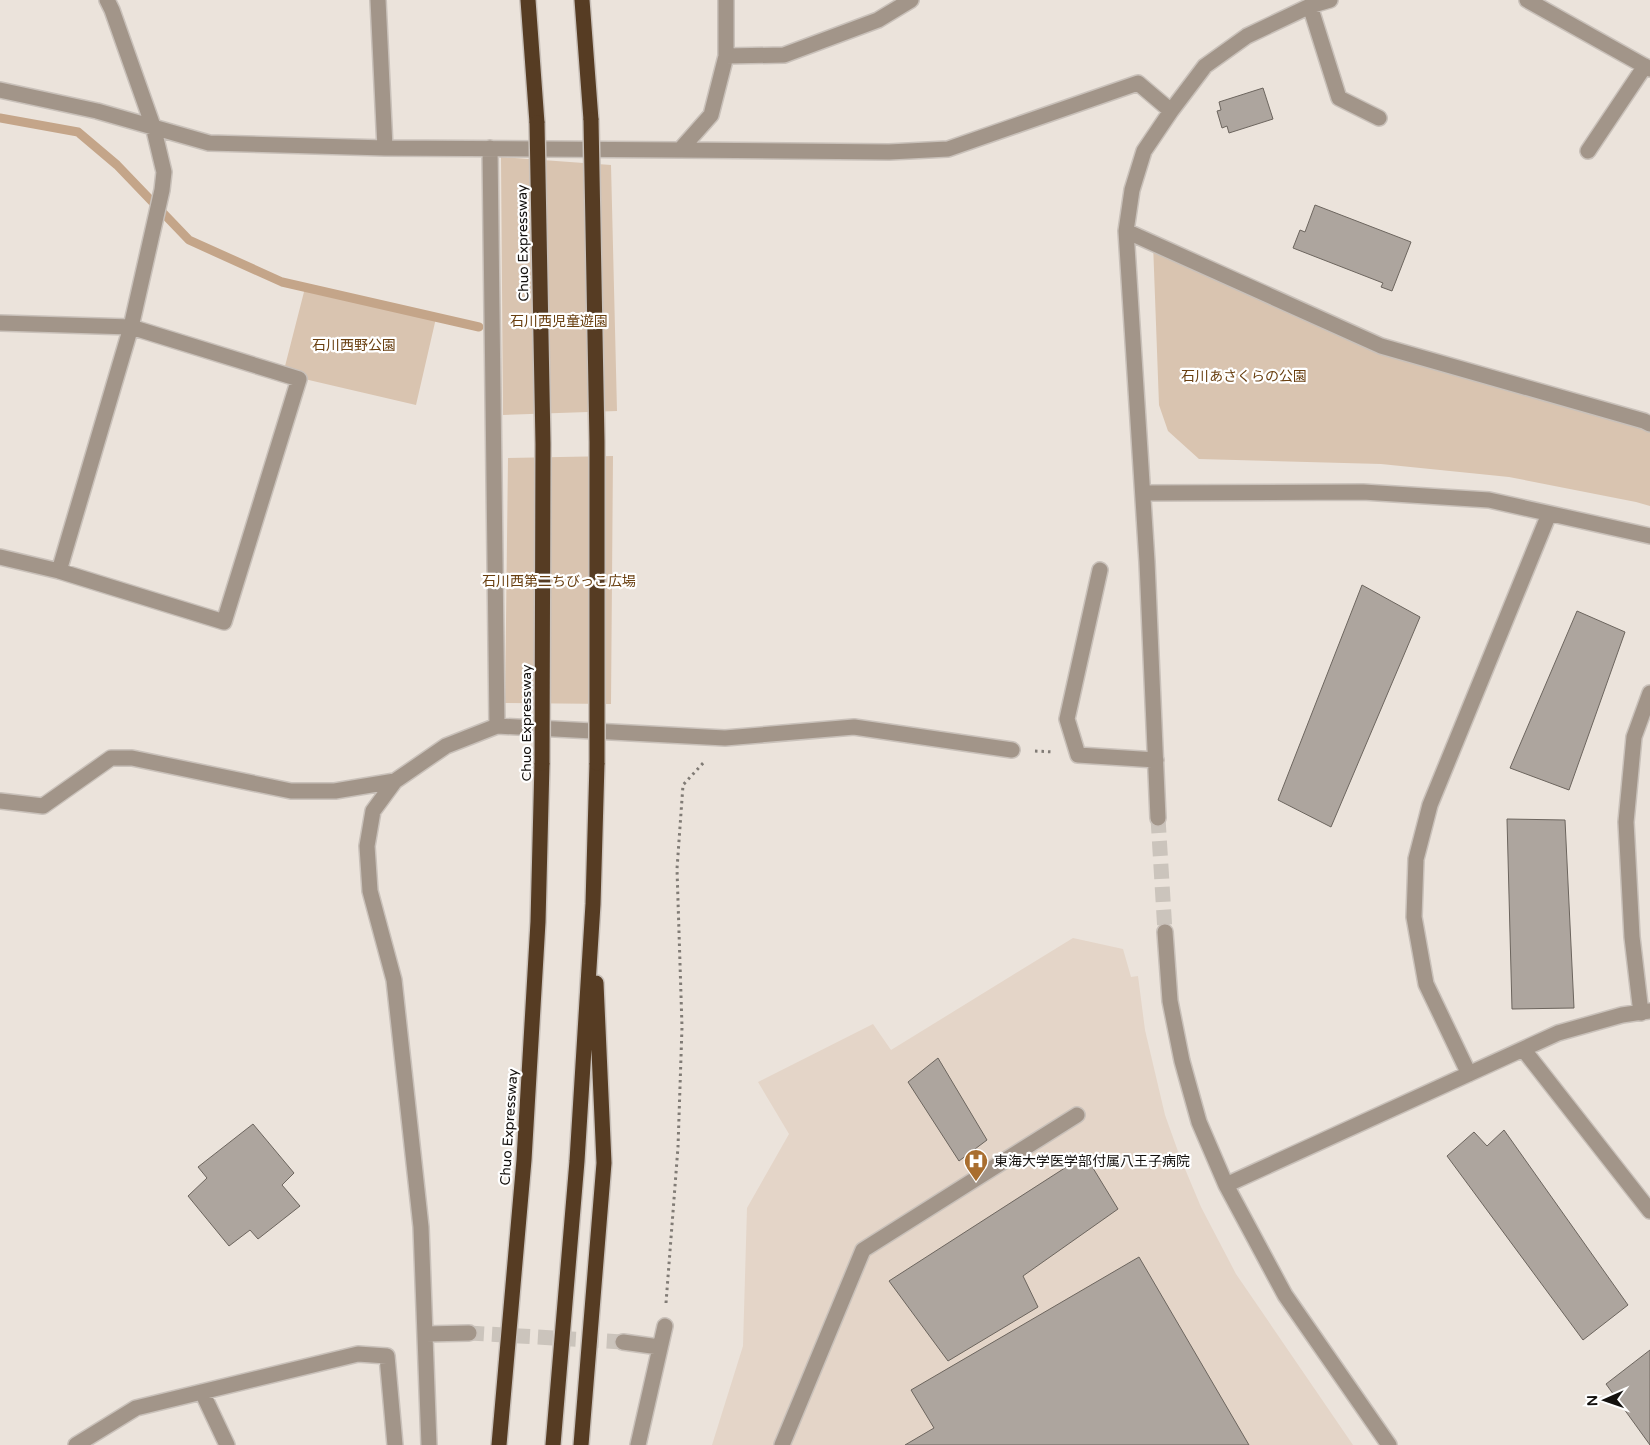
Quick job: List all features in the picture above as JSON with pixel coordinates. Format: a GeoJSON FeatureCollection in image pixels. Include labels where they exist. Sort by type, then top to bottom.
{"type":"FeatureCollection","features":[{"type":"Feature","properties":{"kind":"highway","name":"Chuo Expressway"},"geometry":{"type":"LineString","coordinates":[[498,1445],[524,1160],[538,922],[542,763],[544,444],[537,123],[528,0]]}},
{"type":"Feature","properties":{"kind":"highway"},"geometry":{"type":"LineString","coordinates":[[553,1445],[577,1160],[593,904],[597,763],[597,442],[591,120],[582,0]]}},
{"type":"Feature","properties":{"kind":"highway"},"geometry":{"type":"LineString","coordinates":[[581,1445],[604,1163],[593,904]]}},
{"type":"Feature","properties":{"kind":"street"},"geometry":{"type":"LineString","coordinates":[[59,571],[132,327],[154,231],[164,172],[152,126],[112,10],[106,0]]}},
{"type":"Feature","properties":{"kind":"street"},"geometry":{"type":"LineString","coordinates":[[378,0],[385,148]]}},
{"type":"Feature","properties":{"kind":"street"},"geometry":{"type":"LineString","coordinates":[[680,150],[712,115],[726,56],[726,0]]}},
{"type":"Feature","properties":{"kind":"street"},"geometry":{"type":"LineString","coordinates":[[726,56],[784,55],[878,20],[911,0]]}},
{"type":"Feature","properties":{"kind":"street"},"geometry":{"type":"LineString","coordinates":[[1158,818],[1143,493],[1126,231],[1132,190],[1144,151],[1205,66],[1247,36],[1310,6],[1330,0]]}},
{"type":"Feature","properties":{"kind":"street"},"geometry":{"type":"LineString","coordinates":[[1528,0],[1647,68],[1588,151]]}},
{"type":"Feature","properties":{"kind":"street"},"geometry":{"type":"LineString","coordinates":[[1310,6],[1339,98],[1380,118]]}},
{"type":"Feature","properties":{"kind":"street"},"geometry":{"type":"LineString","coordinates":[[0,90],[97,110],[209,143],[385,148],[889,152],[948,149],[1138,83],[1171,111]]}},
{"type":"Feature","properties":{"kind":"street"},"geometry":{"type":"LineString","coordinates":[[490,148],[497,726]]}},
{"type":"Feature","properties":{"kind":"street"},"geometry":{"type":"LineString","coordinates":[[1126,231],[1381,346],[1650,424]]}},
{"type":"Feature","properties":{"kind":"street"},"geometry":{"type":"LineString","coordinates":[[0,323],[132,327],[300,379],[224,622],[59,571],[0,556]]}},
{"type":"Feature","properties":{"kind":"street"},"geometry":{"type":"LineString","coordinates":[[1143,493],[1364,492],[1489,500],[1650,536]]}},
{"type":"Feature","properties":{"kind":"street"},"geometry":{"type":"LineString","coordinates":[[1470,1074],[1426,984],[1414,917],[1416,859],[1430,805],[1549,514]]}},
{"type":"Feature","properties":{"kind":"street"},"geometry":{"type":"LineString","coordinates":[[1100,570],[1067,719],[1078,755],[1156,760]]}},
{"type":"Feature","properties":{"kind":"street"},"geometry":{"type":"LineString","coordinates":[[1226,1185],[1558,1033],[1622,1015],[1646,1012],[1632,937],[1626,822],[1634,737],[1650,693]]}},
{"type":"Feature","properties":{"kind":"street"},"geometry":{"type":"LineString","coordinates":[[429,1445],[421,1227],[394,980],[370,891],[367,846],[373,811],[395,781],[446,746],[497,726],[724,738],[854,727],[1012,750]]}},
{"type":"Feature","properties":{"kind":"street"},"geometry":{"type":"LineString","coordinates":[[0,801],[43,806],[111,758],[132,758],[292,791],[335,791],[395,781]]}},
{"type":"Feature","properties":{"kind":"street"},"geometry":{"type":"LineString","coordinates":[[1165,932],[1170,1001],[1182,1061],[1199,1122],[1226,1185],[1285,1295],[1389,1445]]}},
{"type":"Feature","properties":{"kind":"street"},"geometry":{"type":"LineString","coordinates":[[1523,1049],[1650,1211]]}},
{"type":"Feature","properties":{"kind":"street"},"geometry":{"type":"LineString","coordinates":[[782,1445],[863,1250],[1077,1115]]}},
{"type":"Feature","properties":{"kind":"street"},"geometry":{"type":"LineString","coordinates":[[638,1445],[664,1326]]}},
{"type":"Feature","properties":{"kind":"street"},"geometry":{"type":"LineString","coordinates":[[426,1334],[469,1333]]}},
{"type":"Feature","properties":{"kind":"street"},"geometry":{"type":"LineString","coordinates":[[623,1342],[659,1347]]}},
{"type":"Feature","properties":{"kind":"street"},"geometry":{"type":"LineString","coordinates":[[76,1445],[136,1408],[358,1354],[387,1356],[394,1445]]}},
{"type":"Feature","properties":{"kind":"street"},"geometry":{"type":"LineString","coordinates":[[202,1392],[227,1445]]}},
{"type":"Feature","properties":{"kind":"path"},"geometry":{"type":"LineString","coordinates":[[664,1326],[678,1137],[682,1028],[677,869],[683,785],[724,738]]}},
{"type":"Feature","properties":{"kind":"path"},"geometry":{"type":"LineString","coordinates":[[1012,750],[1078,755]]}},
{"type":"Feature","properties":{"kind":"shaded area","name":"東海大学医学部付属八王子病院"},"geometry":{"type":"Polygon","coordinates":[[[1073,938],[1123,949],[1131,977],[1138,976],[1145,1030],[1165,1115],[1201,1207],[1236,1274],[1353,1445],[712,1445],[743,1346],[747,1208],[789,1134],[758,1082],[873,1024],[891,1050],[1073,938]]]}},
{"type":"Feature","properties":{"kind":"green space","name":"石川西児童遊園"},"geometry":{"type":"Polygon","coordinates":[[[501,157],[611,165],[617,411],[503,415],[501,157]]]}},
{"type":"Feature","properties":{"kind":"green space","name":"石川あさくらの公園"},"geometry":{"type":"Polygon","coordinates":[[[1153,243],[1381,346],[1650,424],[1650,506],[1509,477],[1381,464],[1199,459],[1168,431],[1159,405],[1153,243]]]}},
{"type":"Feature","properties":{"kind":"green space","name":"石川西野公園"},"geometry":{"type":"Polygon","coordinates":[[[305,288],[436,318],[416,405],[283,374],[305,288]]]}},
{"type":"Feature","properties":{"kind":"green space","name":"石川西第二ちびっこ広場"},"geometry":{"type":"Polygon","coordinates":[[[613,456],[611,704],[505,703],[508,458],[613,456]]]}},
{"type":"Feature","properties":{"kind":"building"},"geometry":{"type":"Polygon","coordinates":[[[1263,88],[1273,119],[1229,133],[1227,126],[1222,128],[1217,111],[1221,110],[1219,102],[1263,88]]]}},
{"type":"Feature","properties":{"kind":"building"},"geometry":{"type":"Polygon","coordinates":[[[1315,205],[1411,242],[1392,291],[1381,287],[1383,283],[1293,248],[1300,230],[1305,232],[1315,205]]]}},
{"type":"Feature","properties":{"kind":"building"},"geometry":{"type":"Polygon","coordinates":[[[1362,585],[1420,617],[1331,827],[1278,800],[1362,585]]]}},
{"type":"Feature","properties":{"kind":"building"},"geometry":{"type":"Polygon","coordinates":[[[1577,611],[1625,632],[1569,790],[1510,768],[1577,611]]]}},
{"type":"Feature","properties":{"kind":"building"},"geometry":{"type":"Polygon","coordinates":[[[1507,819],[1565,820],[1574,1008],[1512,1009],[1507,819]]]}},
{"type":"Feature","properties":{"kind":"building"},"geometry":{"type":"Polygon","coordinates":[[[938,1058],[987,1140],[959,1161],[908,1082],[938,1058]]]}},
{"type":"Feature","properties":{"kind":"building"},"geometry":{"type":"Polygon","coordinates":[[[253,1124],[294,1173],[282,1185],[300,1206],[258,1239],[250,1230],[229,1246],[188,1196],[207,1178],[198,1167],[253,1124]]]}},
{"type":"Feature","properties":{"kind":"building"},"geometry":{"type":"Polygon","coordinates":[[[1504,1130],[1628,1305],[1583,1340],[1447,1156],[1474,1132],[1487,1146],[1504,1130]]]}},
{"type":"Feature","properties":{"kind":"building"},"geometry":{"type":"Polygon","coordinates":[[[1085,1155],[1118,1209],[1023,1276],[1038,1307],[948,1361],[889,1281],[1085,1155]]]}},
{"type":"Feature","properties":{"kind":"building"},"geometry":{"type":"Polygon","coordinates":[[[1139,1257],[1249,1445],[905,1445],[934,1428],[911,1390],[1139,1257]]]}},
{"type":"Feature","properties":{"kind":"building"},"geometry":{"type":"Polygon","coordinates":[[[1650,1350],[1650,1445],[1606,1384],[1650,1350]]]}},
{"type":"Feature","properties":{"kind":"waterway"},"geometry":{"type":"LineString","coordinates":[[0,118],[78,132],[117,165],[189,240],[282,282],[479,327]]}},
{"type":"Feature","properties":{"kind":"tunnel"},"geometry":{"type":"LineString","coordinates":[[1158,818],[1165,932]]}},
{"type":"Feature","properties":{"kind":"tunnel"},"geometry":{"type":"LineString","coordinates":[[469,1333],[623,1342]]}},
{"type":"Feature","properties":{"kind":"place","name":"東海大学医学部付属八王子病院"},"geometry":{"type":"Point","coordinates":[976,1182]}}]}
